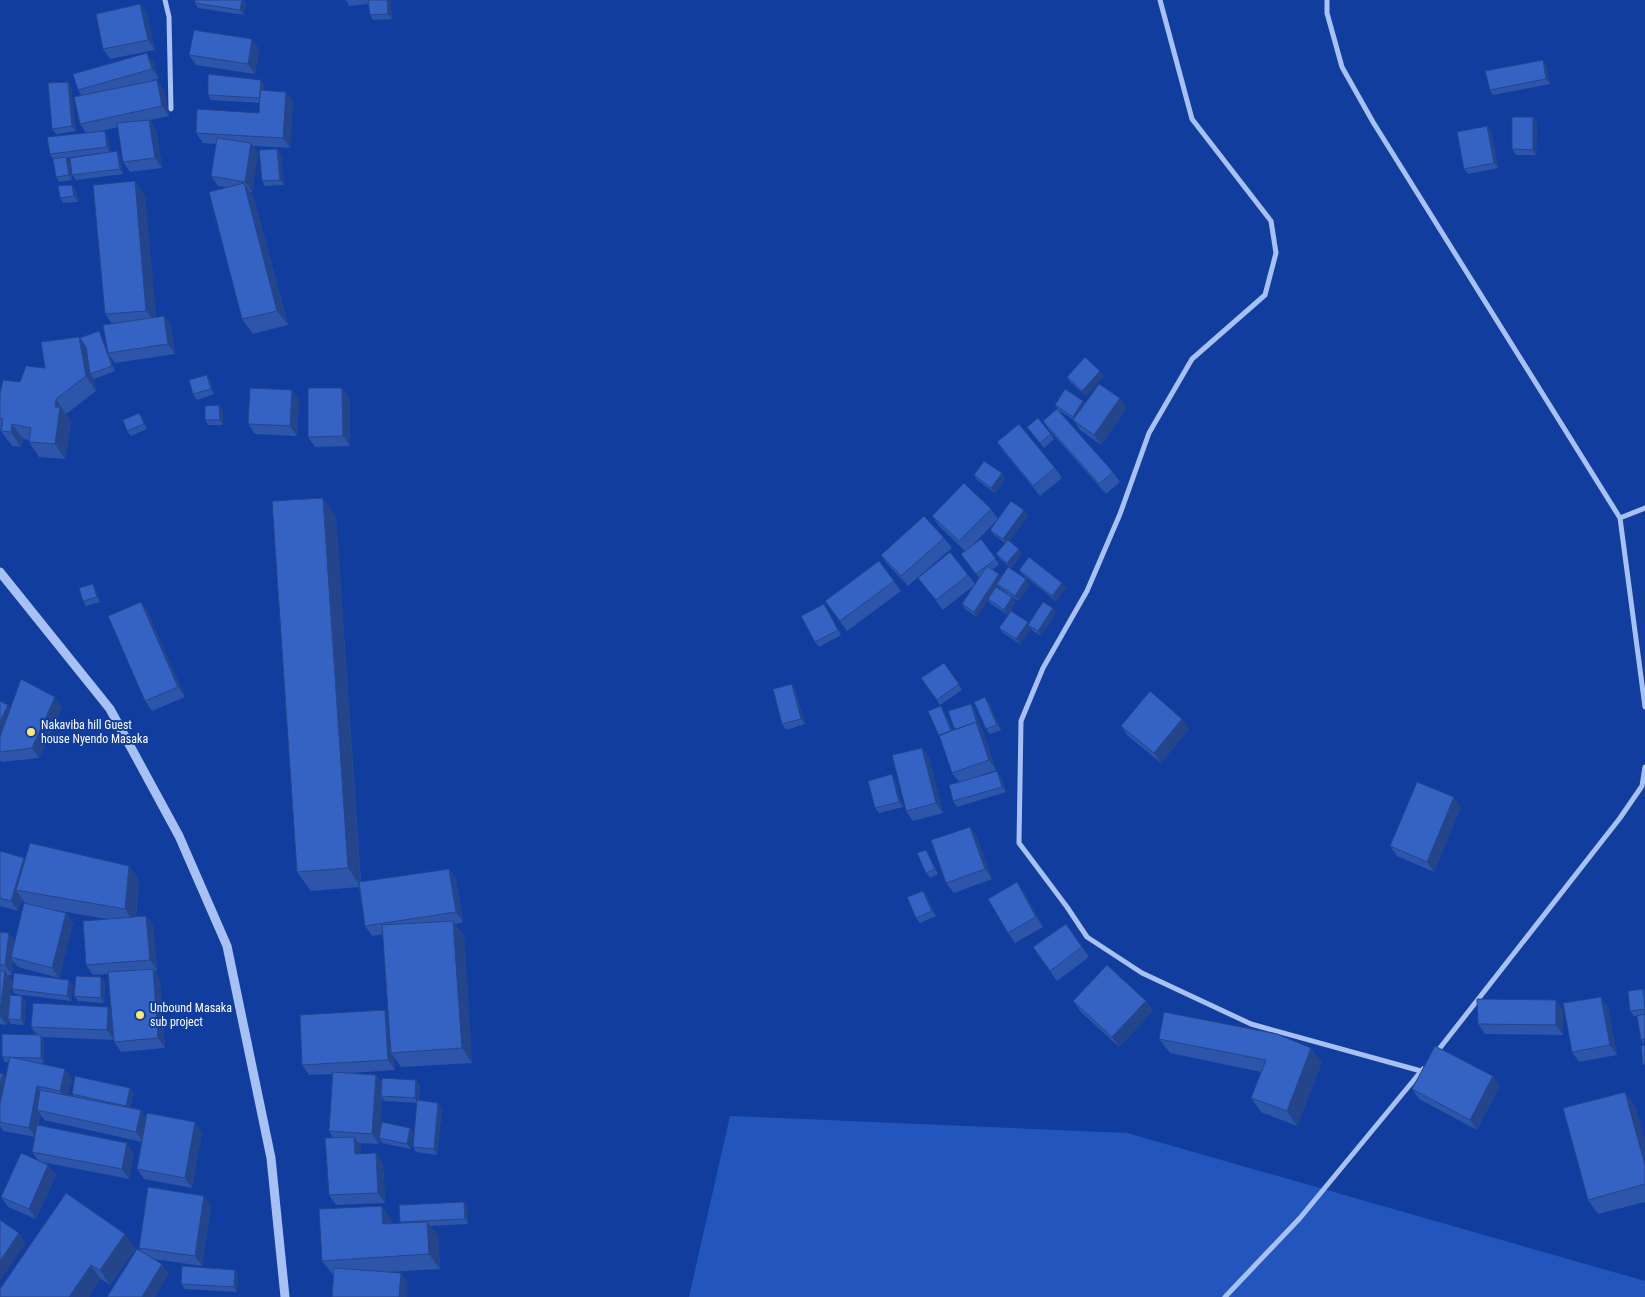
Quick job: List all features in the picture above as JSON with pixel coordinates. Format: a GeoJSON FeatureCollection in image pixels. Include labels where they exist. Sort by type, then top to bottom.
{"type":"FeatureCollection","features":[{"type":"Feature","properties":{"kind":"street"},"geometry":{"type":"LineString","coordinates":[[165,0],[169,17],[171,109]]}},
{"type":"Feature","properties":{"kind":"street"},"geometry":{"type":"LineString","coordinates":[[1160,0],[1192,119],[1271,221],[1276,253],[1265,295],[1192,359],[1149,433],[1120,514],[1087,591],[1043,668],[1021,721],[1019,843],[1088,937],[1142,973],[1251,1024],[1421,1071]]}},
{"type":"Feature","properties":{"kind":"street"},"geometry":{"type":"LineString","coordinates":[[1327,0],[1327,12],[1342,67],[1364,106],[1620,518],[1645,707]]}},
{"type":"Feature","properties":{"kind":"street"},"geometry":{"type":"LineString","coordinates":[[1620,518],[1645,508]]}},
{"type":"Feature","properties":{"kind":"street"},"geometry":{"type":"LineString","coordinates":[[0,572],[110,708],[179,836],[227,946],[271,1158],[285,1297]]}},
{"type":"Feature","properties":{"kind":"street"},"geometry":{"type":"LineString","coordinates":[[1433,1056],[1620,818],[1642,786],[1645,767]]}},
{"type":"Feature","properties":{"kind":"street"},"geometry":{"type":"LineString","coordinates":[[1225,1297],[1300,1218],[1427,1064]]}},
{"type":"Feature","properties":{"kind":"shaded area"},"geometry":{"type":"Polygon","coordinates":[[[730,1116],[1127,1133],[1645,1281],[1645,1297],[689,1297],[730,1116]]]}},
{"type":"Feature","properties":{"kind":"building"},"geometry":{"type":"Polygon","coordinates":[[[195,0],[242,0],[240,10],[195,3],[195,0]]]}},
{"type":"Feature","properties":{"kind":"building"},"geometry":{"type":"Polygon","coordinates":[[[368,0],[387,0],[388,14],[370,15],[368,0]]]}},
{"type":"Feature","properties":{"kind":"building"},"geometry":{"type":"Polygon","coordinates":[[[140,4],[148,40],[103,49],[96,14],[140,4]]]}},
{"type":"Feature","properties":{"kind":"building"},"geometry":{"type":"Polygon","coordinates":[[[194,30],[252,39],[248,64],[189,55],[194,30]]]}},
{"type":"Feature","properties":{"kind":"building"},"geometry":{"type":"Polygon","coordinates":[[[147,53],[152,69],[78,90],[73,74],[147,53]]]}},
{"type":"Feature","properties":{"kind":"building"},"geometry":{"type":"Polygon","coordinates":[[[1543,60],[1546,79],[1490,90],[1485,71],[1543,60]]]}},
{"type":"Feature","properties":{"kind":"building"},"geometry":{"type":"Polygon","coordinates":[[[208,74],[261,80],[260,98],[208,95],[208,74]]]}},
{"type":"Feature","properties":{"kind":"building"},"geometry":{"type":"Polygon","coordinates":[[[157,80],[162,106],[80,124],[74,97],[157,80]]]}},
{"type":"Feature","properties":{"kind":"building"},"geometry":{"type":"Polygon","coordinates":[[[68,82],[72,126],[52,129],[48,83],[68,82]]]}},
{"type":"Feature","properties":{"kind":"building"},"geometry":{"type":"Polygon","coordinates":[[[260,90],[286,92],[283,138],[196,133],[197,109],[259,113],[260,90]]]}},
{"type":"Feature","properties":{"kind":"building"},"geometry":{"type":"Polygon","coordinates":[[[1512,117],[1533,117],[1533,150],[1512,149],[1512,117]]]}},
{"type":"Feature","properties":{"kind":"building"},"geometry":{"type":"Polygon","coordinates":[[[149,120],[155,158],[123,162],[117,123],[149,120]]]}},
{"type":"Feature","properties":{"kind":"building"},"geometry":{"type":"Polygon","coordinates":[[[1487,126],[1494,163],[1464,169],[1457,132],[1487,126]]]}},
{"type":"Feature","properties":{"kind":"building"},"geometry":{"type":"Polygon","coordinates":[[[105,131],[107,147],[50,154],[47,137],[105,131]]]}},
{"type":"Feature","properties":{"kind":"building"},"geometry":{"type":"Polygon","coordinates":[[[217,138],[251,143],[245,182],[211,176],[217,138]]]}},
{"type":"Feature","properties":{"kind":"building"},"geometry":{"type":"Polygon","coordinates":[[[277,149],[280,180],[262,181],[259,150],[277,149]]]}},
{"type":"Feature","properties":{"kind":"building"},"geometry":{"type":"Polygon","coordinates":[[[117,151],[120,169],[72,175],[70,158],[117,151]]]}},
{"type":"Feature","properties":{"kind":"building"},"geometry":{"type":"Polygon","coordinates":[[[66,157],[69,175],[56,177],[53,159],[66,157]]]}},
{"type":"Feature","properties":{"kind":"building"},"geometry":{"type":"Polygon","coordinates":[[[135,181],[146,311],[105,314],[93,185],[135,181]]]}},
{"type":"Feature","properties":{"kind":"building"},"geometry":{"type":"Polygon","coordinates":[[[244,183],[277,311],[242,319],[209,192],[244,183]]]}},
{"type":"Feature","properties":{"kind":"building"},"geometry":{"type":"Polygon","coordinates":[[[72,185],[74,196],[60,198],[58,186],[72,185]]]}},
{"type":"Feature","properties":{"kind":"building"},"geometry":{"type":"Polygon","coordinates":[[[164,316],[168,344],[108,353],[103,325],[164,316]]]}},
{"type":"Feature","properties":{"kind":"building"},"geometry":{"type":"Polygon","coordinates":[[[99,331],[112,366],[90,374],[86,347],[80,338],[99,331]]]}},
{"type":"Feature","properties":{"kind":"building"},"geometry":{"type":"Polygon","coordinates":[[[79,337],[86,376],[56,399],[55,407],[60,407],[55,444],[29,442],[31,428],[12,424],[11,432],[1,431],[3,419],[0,419],[0,394],[3,380],[20,382],[26,366],[45,368],[41,342],[79,337]]]}},
{"type":"Feature","properties":{"kind":"building"},"geometry":{"type":"Polygon","coordinates":[[[1085,357],[1100,371],[1082,391],[1067,377],[1085,357]]]}},
{"type":"Feature","properties":{"kind":"building"},"geometry":{"type":"Polygon","coordinates":[[[207,375],[211,389],[193,394],[189,380],[207,375]]]}},
{"type":"Feature","properties":{"kind":"building"},"geometry":{"type":"Polygon","coordinates":[[[1099,384],[1120,398],[1094,435],[1073,420],[1099,384]]]}},
{"type":"Feature","properties":{"kind":"building"},"geometry":{"type":"Polygon","coordinates":[[[250,388],[292,390],[290,426],[248,424],[250,388]]]}},
{"type":"Feature","properties":{"kind":"building"},"geometry":{"type":"Polygon","coordinates":[[[308,388],[342,388],[343,436],[308,437],[308,388]]]}},
{"type":"Feature","properties":{"kind":"building"},"geometry":{"type":"Polygon","coordinates":[[[1065,389],[1083,401],[1073,417],[1055,405],[1065,389]]]}},
{"type":"Feature","properties":{"kind":"building"},"geometry":{"type":"Polygon","coordinates":[[[219,405],[220,420],[205,420],[205,406],[219,405]]]}},
{"type":"Feature","properties":{"kind":"building"},"geometry":{"type":"Polygon","coordinates":[[[1057,409],[1113,472],[1099,484],[1043,421],[1057,409]]]}},
{"type":"Feature","properties":{"kind":"building"},"geometry":{"type":"Polygon","coordinates":[[[139,413],[144,424],[127,431],[123,420],[139,413]]]}},
{"type":"Feature","properties":{"kind":"building"},"geometry":{"type":"Polygon","coordinates":[[[1038,418],[1051,434],[1040,443],[1027,427],[1038,418]]]}},
{"type":"Feature","properties":{"kind":"building"},"geometry":{"type":"Polygon","coordinates":[[[1019,424],[1055,468],[1033,486],[997,442],[1019,424]]]}},
{"type":"Feature","properties":{"kind":"building"},"geometry":{"type":"Polygon","coordinates":[[[984,461],[1002,473],[991,488],[974,475],[984,461]]]}},
{"type":"Feature","properties":{"kind":"building"},"geometry":{"type":"Polygon","coordinates":[[[964,483],[991,509],[959,541],[932,516],[964,483]]]}},
{"type":"Feature","properties":{"kind":"building"},"geometry":{"type":"Polygon","coordinates":[[[323,498],[348,868],[297,872],[272,501],[323,498]]]}},
{"type":"Feature","properties":{"kind":"building"},"geometry":{"type":"Polygon","coordinates":[[[1011,501],[1024,510],[1003,539],[990,530],[1011,501]]]}},
{"type":"Feature","properties":{"kind":"building"},"geometry":{"type":"Polygon","coordinates":[[[924,516],[944,538],[901,576],[881,555],[924,516]]]}},
{"type":"Feature","properties":{"kind":"building"},"geometry":{"type":"Polygon","coordinates":[[[981,539],[996,559],[976,574],[961,554],[981,539]]]}},
{"type":"Feature","properties":{"kind":"building"},"geometry":{"type":"Polygon","coordinates":[[[1008,540],[1019,549],[1007,563],[996,554],[1008,540]]]}},
{"type":"Feature","properties":{"kind":"building"},"geometry":{"type":"Polygon","coordinates":[[[950,552],[968,575],[936,600],[918,578],[950,552]]]}},
{"type":"Feature","properties":{"kind":"building"},"geometry":{"type":"Polygon","coordinates":[[[1029,557],[1062,583],[1052,596],[1019,570],[1029,557]]]}},
{"type":"Feature","properties":{"kind":"building"},"geometry":{"type":"Polygon","coordinates":[[[879,561],[894,581],[840,621],[825,601],[879,561]]]}},
{"type":"Feature","properties":{"kind":"building"},"geometry":{"type":"Polygon","coordinates":[[[987,566],[999,574],[974,612],[962,604],[987,566]]]}},
{"type":"Feature","properties":{"kind":"building"},"geometry":{"type":"Polygon","coordinates":[[[1008,567],[1026,579],[1015,596],[997,584],[1008,567]]]}},
{"type":"Feature","properties":{"kind":"building"},"geometry":{"type":"Polygon","coordinates":[[[93,584],[97,597],[83,601],[79,588],[93,584]]]}},
{"type":"Feature","properties":{"kind":"building"},"geometry":{"type":"Polygon","coordinates":[[[996,587],[1012,597],[1004,610],[988,599],[996,587]]]}},
{"type":"Feature","properties":{"kind":"building"},"geometry":{"type":"Polygon","coordinates":[[[141,602],[178,687],[145,701],[108,616],[141,602]]]}},
{"type":"Feature","properties":{"kind":"building"},"geometry":{"type":"Polygon","coordinates":[[[1043,602],[1053,608],[1038,631],[1028,625],[1043,602]]]}},
{"type":"Feature","properties":{"kind":"building"},"geometry":{"type":"Polygon","coordinates":[[[824,604],[838,630],[815,642],[801,616],[824,604]]]}},
{"type":"Feature","properties":{"kind":"building"},"geometry":{"type":"Polygon","coordinates":[[[1011,611],[1028,622],[1016,639],[999,628],[1011,611]]]}},
{"type":"Feature","properties":{"kind":"building"},"geometry":{"type":"Polygon","coordinates":[[[944,663],[959,684],[937,700],[921,678],[944,663]]]}},
{"type":"Feature","properties":{"kind":"building","name":"Nakaviba hill Guest house Nyendo Masaka"},"geometry":{"type":"Polygon","coordinates":[[[21,679],[55,697],[32,748],[0,752],[0,737],[21,679]]]}},
{"type":"Feature","properties":{"kind":"building"},"geometry":{"type":"Polygon","coordinates":[[[792,684],[801,719],[782,724],[773,689],[792,684]]]}},
{"type":"Feature","properties":{"kind":"building"},"geometry":{"type":"Polygon","coordinates":[[[1150,691],[1182,719],[1154,753],[1121,726],[1150,691]]]}},
{"type":"Feature","properties":{"kind":"building"},"geometry":{"type":"Polygon","coordinates":[[[985,697],[997,725],[986,729],[974,702],[985,697]]]}},
{"type":"Feature","properties":{"kind":"building"},"geometry":{"type":"Polygon","coordinates":[[[0,701],[8,705],[0,722],[0,701]]]}},
{"type":"Feature","properties":{"kind":"building"},"geometry":{"type":"Polygon","coordinates":[[[971,704],[977,723],[955,730],[948,711],[971,704]]]}},
{"type":"Feature","properties":{"kind":"building"},"geometry":{"type":"Polygon","coordinates":[[[941,706],[951,731],[939,736],[928,711],[941,706]]]}},
{"type":"Feature","properties":{"kind":"building"},"geometry":{"type":"Polygon","coordinates":[[[976,722],[989,760],[952,773],[939,735],[976,722]]]}},
{"type":"Feature","properties":{"kind":"building"},"geometry":{"type":"Polygon","coordinates":[[[922,748],[936,803],[906,811],[892,755],[922,748]]]}},
{"type":"Feature","properties":{"kind":"building"},"geometry":{"type":"Polygon","coordinates":[[[997,771],[1002,787],[953,801],[949,785],[997,771]]]}},
{"type":"Feature","properties":{"kind":"building"},"geometry":{"type":"Polygon","coordinates":[[[892,774],[899,802],[875,808],[868,781],[892,774]]]}},
{"type":"Feature","properties":{"kind":"building"},"geometry":{"type":"Polygon","coordinates":[[[1417,782],[1454,797],[1427,862],[1390,846],[1417,782]]]}},
{"type":"Feature","properties":{"kind":"building"},"geometry":{"type":"Polygon","coordinates":[[[970,827],[985,869],[946,883],[931,840],[970,827]]]}},
{"type":"Feature","properties":{"kind":"building"},"geometry":{"type":"Polygon","coordinates":[[[30,843],[129,866],[125,909],[16,890],[30,843]]]}},
{"type":"Feature","properties":{"kind":"building"},"geometry":{"type":"Polygon","coordinates":[[[926,850],[935,869],[926,873],[917,853],[926,850]]]}},
{"type":"Feature","properties":{"kind":"building"},"geometry":{"type":"Polygon","coordinates":[[[0,851],[24,858],[11,901],[0,898],[0,851]]]}},
{"type":"Feature","properties":{"kind":"building"},"geometry":{"type":"Polygon","coordinates":[[[449,869],[456,912],[365,926],[359,882],[449,869]]]}},
{"type":"Feature","properties":{"kind":"building"},"geometry":{"type":"Polygon","coordinates":[[[1017,882],[1036,917],[1008,933],[988,899],[1017,882]]]}},
{"type":"Feature","properties":{"kind":"building"},"geometry":{"type":"Polygon","coordinates":[[[923,891],[932,911],[916,918],[907,897],[923,891]]]}},
{"type":"Feature","properties":{"kind":"building"},"geometry":{"type":"Polygon","coordinates":[[[24,903],[66,913],[52,968],[11,957],[24,903]]]}},
{"type":"Feature","properties":{"kind":"building"},"geometry":{"type":"Polygon","coordinates":[[[146,916],[150,960],[86,965],[83,921],[146,916]]]}},
{"type":"Feature","properties":{"kind":"building"},"geometry":{"type":"Polygon","coordinates":[[[453,921],[462,1048],[391,1053],[382,925],[453,921]]]}},
{"type":"Feature","properties":{"kind":"building"},"geometry":{"type":"Polygon","coordinates":[[[1066,924],[1082,947],[1050,971],[1033,947],[1066,924]]]}},
{"type":"Feature","properties":{"kind":"building"},"geometry":{"type":"Polygon","coordinates":[[[0,932],[9,933],[5,965],[0,965],[0,932]]]}},
{"type":"Feature","properties":{"kind":"building"},"geometry":{"type":"Polygon","coordinates":[[[1107,965],[1146,1001],[1112,1037],[1073,1001],[1107,965]]]}},
{"type":"Feature","properties":{"kind":"building","name":"Unbound Masaka sub project"},"geometry":{"type":"Polygon","coordinates":[[[153,969],[158,1038],[114,1042],[108,972],[153,969]]]}},
{"type":"Feature","properties":{"kind":"building"},"geometry":{"type":"Polygon","coordinates":[[[0,971],[5,971],[0,1012],[0,971]]]}},
{"type":"Feature","properties":{"kind":"building"},"geometry":{"type":"Polygon","coordinates":[[[14,973],[69,980],[67,996],[12,989],[14,973]]]}},
{"type":"Feature","properties":{"kind":"building"},"geometry":{"type":"Polygon","coordinates":[[[76,976],[101,977],[101,998],[74,996],[76,976]]]}},
{"type":"Feature","properties":{"kind":"building"},"geometry":{"type":"Polygon","coordinates":[[[1643,989],[1645,1009],[1630,1011],[1628,991],[1643,989]]]}},
{"type":"Feature","properties":{"kind":"building"},"geometry":{"type":"Polygon","coordinates":[[[10,995],[22,996],[21,1020],[8,1019],[10,995]]]}},
{"type":"Feature","properties":{"kind":"building"},"geometry":{"type":"Polygon","coordinates":[[[1601,997],[1610,1045],[1572,1052],[1563,1003],[1601,997]]]}},
{"type":"Feature","properties":{"kind":"building"},"geometry":{"type":"Polygon","coordinates":[[[1477,999],[1556,1000],[1556,1025],[1478,1024],[1477,999]]]}},
{"type":"Feature","properties":{"kind":"building"},"geometry":{"type":"Polygon","coordinates":[[[33,1003],[108,1007],[107,1030],[31,1027],[33,1003]]]}},
{"type":"Feature","properties":{"kind":"building"},"geometry":{"type":"Polygon","coordinates":[[[385,1010],[388,1060],[302,1065],[300,1015],[385,1010]]]}},
{"type":"Feature","properties":{"kind":"building"},"geometry":{"type":"Polygon","coordinates":[[[1164,1012],[1277,1034],[1311,1048],[1287,1111],[1251,1098],[1266,1060],[1159,1039],[1164,1012]]]}},
{"type":"Feature","properties":{"kind":"building"},"geometry":{"type":"Polygon","coordinates":[[[1645,1014],[1645,1039],[1641,1040],[1637,1016],[1645,1014]]]}},
{"type":"Feature","properties":{"kind":"building"},"geometry":{"type":"Polygon","coordinates":[[[2,1034],[41,1035],[41,1058],[2,1057],[2,1034]]]}},
{"type":"Feature","properties":{"kind":"building"},"geometry":{"type":"Polygon","coordinates":[[[1645,1045],[1645,1065],[1643,1065],[1641,1046],[1645,1045]]]}},
{"type":"Feature","properties":{"kind":"building"},"geometry":{"type":"Polygon","coordinates":[[[1435,1046],[1493,1076],[1470,1120],[1412,1089],[1435,1046]]]}},
{"type":"Feature","properties":{"kind":"building"},"geometry":{"type":"Polygon","coordinates":[[[10,1057],[65,1069],[60,1091],[37,1086],[29,1128],[0,1122],[0,1104],[10,1057]]]}},
{"type":"Feature","properties":{"kind":"building"},"geometry":{"type":"Polygon","coordinates":[[[333,1072],[376,1075],[372,1134],[329,1131],[333,1072]]]}},
{"type":"Feature","properties":{"kind":"building"},"geometry":{"type":"Polygon","coordinates":[[[0,1073],[3,1074],[0,1084],[0,1073]]]}},
{"type":"Feature","properties":{"kind":"building"},"geometry":{"type":"Polygon","coordinates":[[[75,1076],[130,1088],[126,1106],[72,1094],[75,1076]]]}},
{"type":"Feature","properties":{"kind":"building"},"geometry":{"type":"Polygon","coordinates":[[[382,1078],[416,1080],[415,1098],[381,1096],[382,1078]]]}},
{"type":"Feature","properties":{"kind":"building"},"geometry":{"type":"Polygon","coordinates":[[[40,1090],[141,1110],[136,1132],[37,1110],[40,1090]]]}},
{"type":"Feature","properties":{"kind":"building"},"geometry":{"type":"Polygon","coordinates":[[[1625,1092],[1645,1165],[1645,1184],[1588,1200],[1563,1108],[1625,1092]]]}},
{"type":"Feature","properties":{"kind":"building"},"geometry":{"type":"Polygon","coordinates":[[[417,1100],[438,1103],[434,1149],[413,1147],[417,1100]]]}},
{"type":"Feature","properties":{"kind":"building"},"geometry":{"type":"Polygon","coordinates":[[[147,1113],[195,1122],[185,1178],[137,1169],[147,1113]]]}},
{"type":"Feature","properties":{"kind":"building"},"geometry":{"type":"Polygon","coordinates":[[[382,1122],[410,1128],[407,1144],[379,1138],[382,1122]]]}},
{"type":"Feature","properties":{"kind":"building"},"geometry":{"type":"Polygon","coordinates":[[[37,1125],[127,1143],[122,1169],[32,1152],[37,1125]]]}},
{"type":"Feature","properties":{"kind":"building"},"geometry":{"type":"Polygon","coordinates":[[[354,1137],[355,1154],[376,1153],[378,1193],[329,1195],[325,1138],[354,1137]]]}},
{"type":"Feature","properties":{"kind":"building"},"geometry":{"type":"Polygon","coordinates":[[[21,1153],[48,1165],[29,1209],[1,1197],[21,1153]]]}},
{"type":"Feature","properties":{"kind":"building"},"geometry":{"type":"Polygon","coordinates":[[[148,1187],[204,1196],[195,1256],[139,1248],[148,1187]]]}},
{"type":"Feature","properties":{"kind":"building"},"geometry":{"type":"Polygon","coordinates":[[[66,1193],[125,1234],[100,1270],[91,1265],[69,1297],[0,1297],[0,1289],[66,1193]]]}},
{"type":"Feature","properties":{"kind":"building"},"geometry":{"type":"Polygon","coordinates":[[[464,1202],[465,1219],[400,1222],[399,1205],[464,1202]]]}},
{"type":"Feature","properties":{"kind":"building"},"geometry":{"type":"Polygon","coordinates":[[[382,1206],[383,1224],[427,1222],[429,1254],[322,1261],[319,1209],[382,1206]]]}},
{"type":"Feature","properties":{"kind":"building"},"geometry":{"type":"Polygon","coordinates":[[[0,1220],[19,1233],[0,1261],[0,1220]]]}},
{"type":"Feature","properties":{"kind":"building"},"geometry":{"type":"Polygon","coordinates":[[[137,1249],[162,1264],[142,1297],[107,1297],[137,1249]]]}},
{"type":"Feature","properties":{"kind":"building"},"geometry":{"type":"Polygon","coordinates":[[[182,1266],[235,1270],[234,1287],[181,1284],[182,1266]]]}},
{"type":"Feature","properties":{"kind":"building"},"geometry":{"type":"Polygon","coordinates":[[[334,1268],[401,1273],[399,1297],[332,1297],[334,1268]]]}},
{"type":"Feature","properties":{"kind":"place","name":"Nakaviba hill Guest house Nyendo Masaka"},"geometry":{"type":"Point","coordinates":[31,732]}},
{"type":"Feature","properties":{"kind":"place","name":"Unbound Masaka sub project"},"geometry":{"type":"Point","coordinates":[140,1015]}}]}
